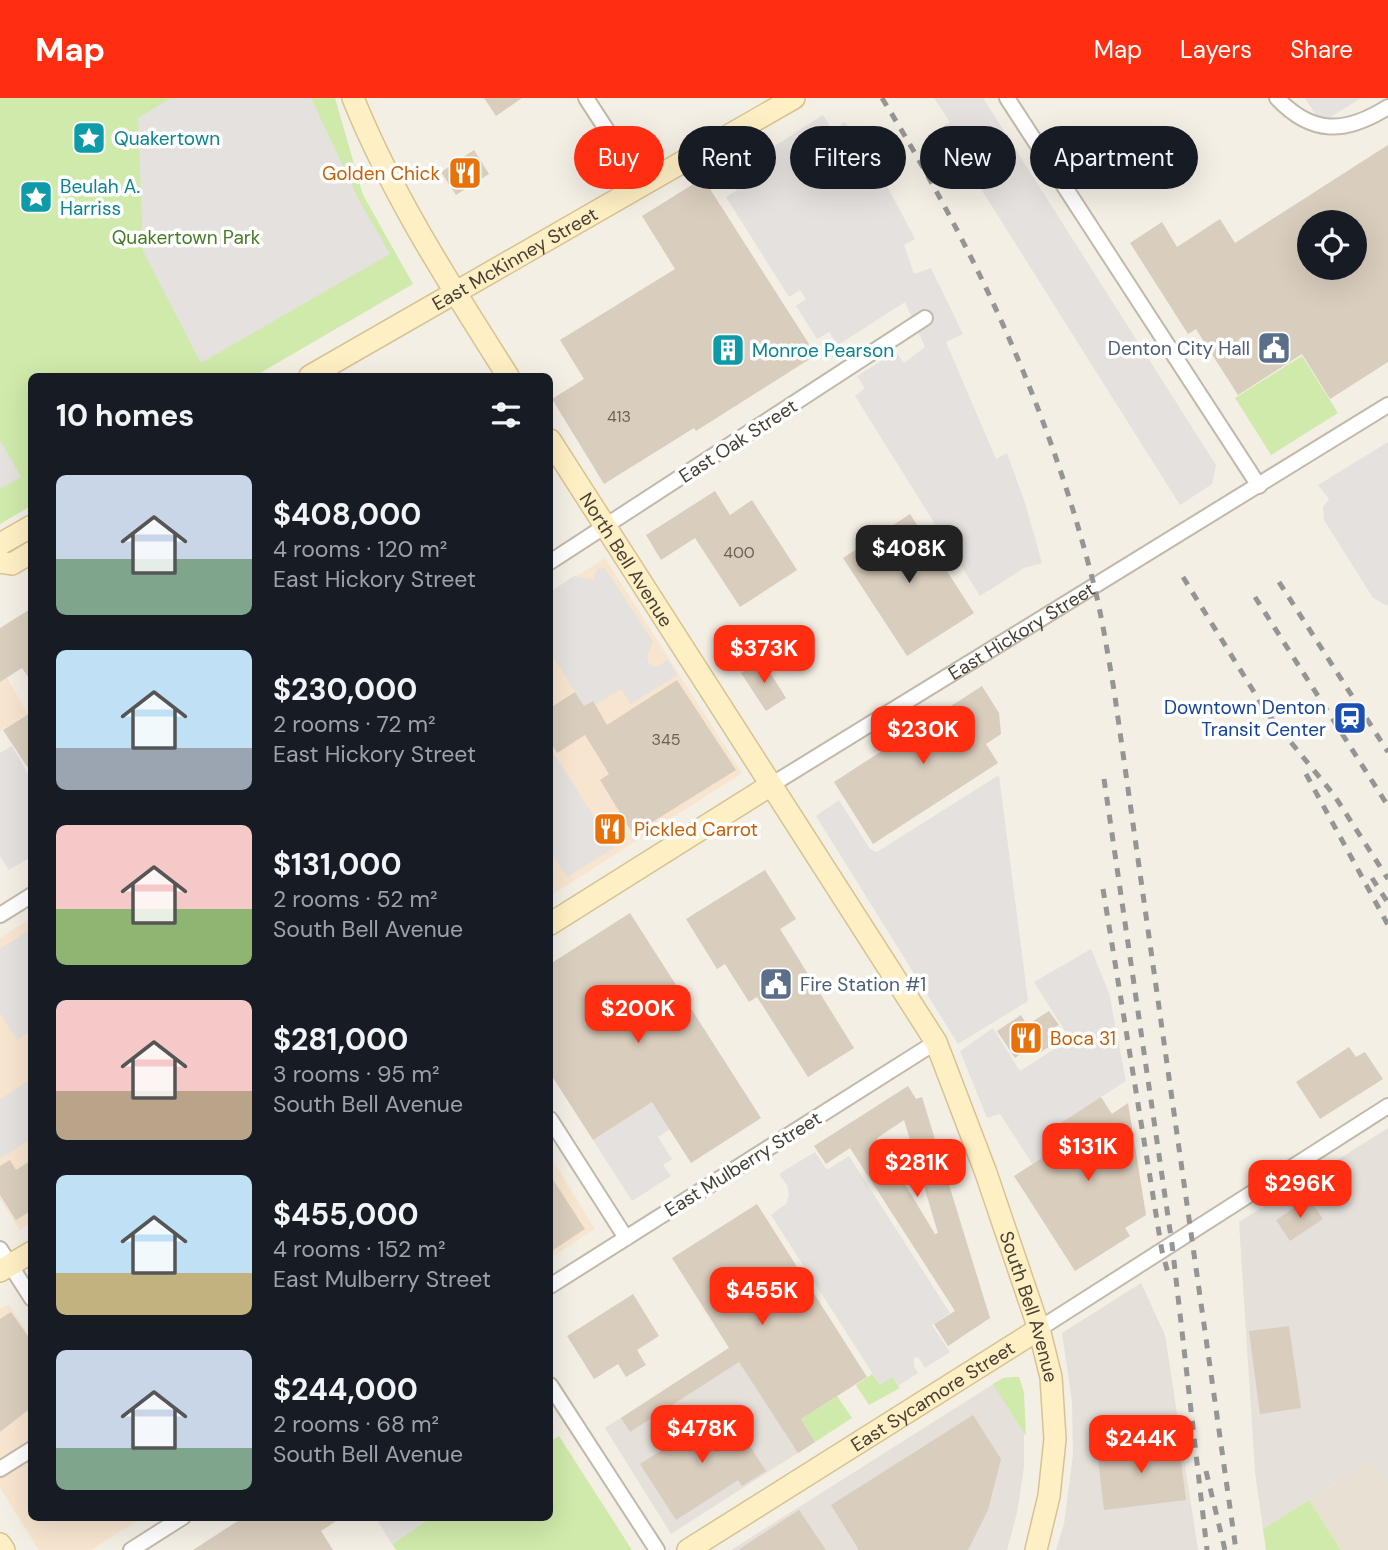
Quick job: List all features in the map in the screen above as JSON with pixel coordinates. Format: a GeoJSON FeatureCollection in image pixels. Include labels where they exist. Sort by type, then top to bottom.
{"type":"FeatureCollection","features":[{"type":"Feature","properties":{"kind":"main road"},"geometry":{"type":"LineString","coordinates":[[353,98],[374,151],[405,210],[506,373]]}},
{"type":"Feature","properties":{"kind":"main road","name":"East McKinney Street"},"geometry":{"type":"LineString","coordinates":[[664,174],[794,98]]}},
{"type":"Feature","properties":{"kind":"main road","name":"East McKinney Street"},"geometry":{"type":"LineString","coordinates":[[315,373],[638,189]]}},
{"type":"Feature","properties":{"kind":"main road","name":"North Bell Avenue"},"geometry":{"type":"LineString","coordinates":[[553,445],[771,785]]}},
{"type":"Feature","properties":{"kind":"main road"},"geometry":{"type":"LineString","coordinates":[[0,544],[28,528]]}},
{"type":"Feature","properties":{"kind":"main road"},"geometry":{"type":"LineString","coordinates":[[0,562],[12,564],[28,554]]}},
{"type":"Feature","properties":{"kind":"main road","name":"East Hickory Street"},"geometry":{"type":"LineString","coordinates":[[553,922],[771,785]]}},
{"type":"Feature","properties":{"kind":"main road","name":"South Bell Avenue"},"geometry":{"type":"LineString","coordinates":[[771,785],[936,1042],[986,1173],[1039,1329],[1051,1377],[1055,1438],[1049,1496],[1036,1550]]}},
{"type":"Feature","properties":{"kind":"main road"},"geometry":{"type":"LineString","coordinates":[[4,1261],[28,1253]]}},
{"type":"Feature","properties":{"kind":"main road","name":"East Sycamore Street"},"geometry":{"type":"LineString","coordinates":[[688,1550],[1039,1329]]}},
{"type":"Feature","properties":{"kind":"main road"},"geometry":{"type":"LineString","coordinates":[[0,1544],[4,1550]]}},
{"type":"Feature","properties":{"kind":"street"},"geometry":{"type":"LineString","coordinates":[[586,98],[604,126]]}},
{"type":"Feature","properties":{"kind":"street"},"geometry":{"type":"LineString","coordinates":[[1007,98],[1259,486]]}},
{"type":"Feature","properties":{"kind":"street"},"geometry":{"type":"LineString","coordinates":[[1277,98],[1290,111],[1315,127],[1352,124],[1388,107]]}},
{"type":"Feature","properties":{"kind":"street","name":"East Oak Street"},"geometry":{"type":"LineString","coordinates":[[553,560],[925,318]]}},
{"type":"Feature","properties":{"kind":"street","name":"East Hickory Street"},"geometry":{"type":"LineString","coordinates":[[771,785],[1388,405]]}},
{"type":"Feature","properties":{"kind":"street"},"geometry":{"type":"LineString","coordinates":[[0,915],[28,898]]}},
{"type":"Feature","properties":{"kind":"street","name":"East Mulberry Street"},"geometry":{"type":"LineString","coordinates":[[553,1284],[936,1042]]}},
{"type":"Feature","properties":{"kind":"street","name":"East Sycamore Street"},"geometry":{"type":"LineString","coordinates":[[1039,1329],[1388,1106]]}},
{"type":"Feature","properties":{"kind":"street"},"geometry":{"type":"LineString","coordinates":[[553,1124],[626,1238]]}},
{"type":"Feature","properties":{"kind":"street"},"geometry":{"type":"LineString","coordinates":[[4,1261],[28,1294]]}},
{"type":"Feature","properties":{"kind":"street"},"geometry":{"type":"LineString","coordinates":[[553,1390],[657,1550]]}},
{"type":"Feature","properties":{"kind":"street"},"geometry":{"type":"LineString","coordinates":[[0,1469],[28,1452]]}},
{"type":"Feature","properties":{"kind":"street"},"geometry":{"type":"LineString","coordinates":[[131,1550],[173,1521]]}},
{"type":"Feature","properties":{"kind":"shaded area"},"geometry":{"type":"Polygon","coordinates":[[[171,98],[311,98],[359,200],[390,254],[201,363],[143,251],[138,118],[171,98]]]}},
{"type":"Feature","properties":{"kind":"shaded area"},"geometry":{"type":"Polygon","coordinates":[[[934,98],[983,98],[1001,126],[944,126],[950,122],[934,98]]]}},
{"type":"Feature","properties":{"kind":"shaded area"},"geometry":{"type":"Polygon","coordinates":[[[1305,98],[1361,98],[1321,123],[1305,98]]]}},
{"type":"Feature","properties":{"kind":"shaded area"},"geometry":{"type":"Polygon","coordinates":[[[823,115],[830,126],[806,126],[823,115]]]}},
{"type":"Feature","properties":{"kind":"shaded area"},"geometry":{"type":"Polygon","coordinates":[[[790,136],[790,189],[889,189],[915,239],[904,245],[914,274],[931,268],[963,334],[946,342],[996,459],[1007,453],[1042,563],[1024,568],[980,596],[855,396],[865,388],[857,376],[896,352],[904,363],[925,347],[905,302],[838,345],[829,332],[817,339],[796,306],[806,299],[800,290],[789,297],[726,197],[736,189],[776,189],[776,145],[790,136]]]}},
{"type":"Feature","properties":{"kind":"shaded area"},"geometry":{"type":"Polygon","coordinates":[[[1016,150],[1030,172],[1030,189],[1041,189],[1216,465],[1212,484],[1180,505],[981,189],[1016,189],[1016,150]]]}},
{"type":"Feature","properties":{"kind":"shaded area"},"geometry":{"type":"Polygon","coordinates":[[[0,440],[21,477],[0,489],[0,440]]]}},
{"type":"Feature","properties":{"kind":"shaded area"},"geometry":{"type":"Polygon","coordinates":[[[1388,442],[1388,606],[1373,598],[1324,520],[1323,507],[1329,499],[1318,485],[1388,442]]]}},
{"type":"Feature","properties":{"kind":"shaded area"},"geometry":{"type":"Polygon","coordinates":[[[605,558],[742,773],[553,894],[553,591],[605,558]]]}},
{"type":"Feature","properties":{"kind":"shaded area"},"geometry":{"type":"Polygon","coordinates":[[[605,568],[653,642],[647,656],[649,664],[656,667],[668,660],[677,675],[631,704],[621,689],[595,705],[592,701],[584,706],[553,657],[553,590],[574,576],[593,580],[597,569],[605,568]]]}},
{"type":"Feature","properties":{"kind":"shaded area"},"geometry":{"type":"Polygon","coordinates":[[[0,666],[28,714],[0,731],[0,666]]]}},
{"type":"Feature","properties":{"kind":"shaded area"},"geometry":{"type":"Polygon","coordinates":[[[12,746],[28,774],[28,858],[9,870],[0,856],[0,753],[12,746]]]}},
{"type":"Feature","properties":{"kind":"shaded area"},"geometry":{"type":"Polygon","coordinates":[[[553,753],[614,848],[567,877],[553,855],[553,753]]]}},
{"type":"Feature","properties":{"kind":"shaded area"},"geometry":{"type":"Polygon","coordinates":[[[999,775],[1028,1001],[958,1044],[816,816],[839,800],[870,849],[877,852],[999,775]]]}},
{"type":"Feature","properties":{"kind":"shaded area"},"geometry":{"type":"Polygon","coordinates":[[[28,920],[28,1225],[20,1230],[0,1199],[0,938],[28,920]]]}},
{"type":"Feature","properties":{"kind":"shaded area"},"geometry":{"type":"Polygon","coordinates":[[[28,931],[28,1033],[17,1040],[0,1013],[0,949],[28,931]]]}},
{"type":"Feature","properties":{"kind":"shaded area"},"geometry":{"type":"Polygon","coordinates":[[[1091,949],[1109,993],[1126,1081],[1049,1130],[1059,1147],[1033,1165],[1000,1114],[987,1118],[960,1051],[993,1028],[1020,1071],[1070,1039],[1034,982],[1091,949]]]}},
{"type":"Feature","properties":{"kind":"shaded area"},"geometry":{"type":"Polygon","coordinates":[[[28,1081],[28,1141],[0,1159],[0,1099],[28,1081]]]}},
{"type":"Feature","properties":{"kind":"shaded area"},"geometry":{"type":"Polygon","coordinates":[[[652,1102],[670,1129],[658,1137],[672,1159],[663,1165],[671,1176],[632,1201],[593,1140],[652,1102]]]}},
{"type":"Feature","properties":{"kind":"shaded area"},"geometry":{"type":"Polygon","coordinates":[[[1388,1128],[1388,1484],[1372,1460],[1263,1529],[1255,1472],[1239,1222],[1388,1128]]]}},
{"type":"Feature","properties":{"kind":"shaded area"},"geometry":{"type":"Polygon","coordinates":[[[815,1152],[827,1170],[849,1156],[950,1313],[932,1325],[950,1352],[925,1368],[918,1357],[914,1358],[918,1373],[898,1386],[892,1377],[880,1385],[771,1215],[786,1204],[789,1195],[787,1185],[779,1174],[815,1152]]]}},
{"type":"Feature","properties":{"kind":"shaded area"},"geometry":{"type":"Polygon","coordinates":[[[553,1161],[595,1229],[553,1256],[553,1161]]]}},
{"type":"Feature","properties":{"kind":"shaded area"},"geometry":{"type":"Polygon","coordinates":[[[1141,1283],[1165,1335],[1198,1550],[1056,1550],[1064,1524],[1073,1454],[1072,1402],[1062,1333],[1141,1283]]]}},
{"type":"Feature","properties":{"kind":"shaded area"},"geometry":{"type":"Polygon","coordinates":[[[9,1304],[28,1335],[28,1521],[137,1521],[91,1550],[39,1550],[0,1488],[0,1309],[9,1304]]]}},
{"type":"Feature","properties":{"kind":"shaded area"},"geometry":{"type":"Polygon","coordinates":[[[747,1336],[815,1442],[671,1534],[605,1428],[747,1336]]]}},
{"type":"Feature","properties":{"kind":"shaded area"},"geometry":{"type":"Polygon","coordinates":[[[1019,1377],[1024,1393],[1024,1467],[1017,1513],[1007,1550],[731,1550],[1003,1378],[1019,1377]]]}},
{"type":"Feature","properties":{"kind":"shaded area"},"geometry":{"type":"Polygon","coordinates":[[[1372,1460],[1388,1484],[1388,1550],[1341,1550],[1309,1500],[1372,1460]]]}},
{"type":"Feature","properties":{"kind":"shaded area"},"geometry":{"type":"Polygon","coordinates":[[[378,1521],[426,1521],[392,1544],[378,1521]]]}},
{"type":"Feature","properties":{"kind":"green space","name":"Quakertown Park"},"geometry":{"type":"Polygon","coordinates":[[[0,98],[335,98],[363,195],[413,284],[260,373],[28,373],[28,508],[0,524],[0,98]]]}},
{"type":"Feature","properties":{"kind":"green space"},"geometry":{"type":"Polygon","coordinates":[[[1302,356],[1338,413],[1271,455],[1235,398],[1302,356]]]}},
{"type":"Feature","properties":{"kind":"green space"},"geometry":{"type":"Polygon","coordinates":[[[872,1374],[880,1384],[892,1377],[900,1388],[869,1405],[856,1385],[872,1374]]]}},
{"type":"Feature","properties":{"kind":"green space"},"geometry":{"type":"Polygon","coordinates":[[[1019,1377],[1024,1393],[1026,1436],[993,1384],[1003,1378],[1019,1377]]]}},
{"type":"Feature","properties":{"kind":"green space"},"geometry":{"type":"Polygon","coordinates":[[[837,1396],[852,1418],[815,1442],[801,1419],[837,1396]]]}},
{"type":"Feature","properties":{"kind":"green space"},"geometry":{"type":"Polygon","coordinates":[[[559,1436],[632,1550],[396,1550],[392,1544],[426,1521],[553,1521],[553,1440],[559,1436]]]}},
{"type":"Feature","properties":{"kind":"green space"},"geometry":{"type":"Polygon","coordinates":[[[1309,1500],[1341,1550],[1266,1550],[1263,1529],[1309,1500]]]}},
{"type":"Feature","properties":{"kind":"building"},"geometry":{"type":"Polygon","coordinates":[[[484,98],[522,98],[496,116],[484,98]]]}},
{"type":"Feature","properties":{"kind":"building"},"geometry":{"type":"Polygon","coordinates":[[[1388,145],[1388,362],[1330,399],[1302,354],[1238,395],[1196,329],[1188,334],[1130,243],[1162,222],[1177,247],[1220,219],[1235,243],[1388,145]]]}},
{"type":"Feature","properties":{"kind":"building","name":"Golden Chick"},"geometry":{"type":"Polygon","coordinates":[[[474,150],[489,174],[456,195],[441,172],[474,150]]]}},
{"type":"Feature","properties":{"kind":"building"},"geometry":{"type":"Polygon","coordinates":[[[685,189],[710,189],[816,355],[696,431],[694,428],[604,484],[553,401],[584,379],[560,340],[675,269],[642,216],[685,189]]]}},
{"type":"Feature","properties":{"kind":"building"},"geometry":{"type":"Polygon","coordinates":[[[715,491],[730,515],[752,500],[797,570],[740,607],[695,538],[661,560],[646,535],[715,491]]]}},
{"type":"Feature","properties":{"kind":"building"},"geometry":{"type":"Polygon","coordinates":[[[910,514],[974,613],[907,656],[843,558],[910,514]]]}},
{"type":"Feature","properties":{"kind":"building"},"geometry":{"type":"Polygon","coordinates":[[[28,610],[28,677],[22,668],[0,682],[0,628],[28,610]]]}},
{"type":"Feature","properties":{"kind":"building"},"geometry":{"type":"Polygon","coordinates":[[[762,660],[786,698],[766,711],[741,673],[762,660]]]}},
{"type":"Feature","properties":{"kind":"building"},"geometry":{"type":"Polygon","coordinates":[[[677,680],[736,770],[633,834],[600,780],[609,774],[585,735],[557,753],[553,746],[553,706],[575,692],[584,706],[593,701],[607,725],[677,680]]]}},
{"type":"Feature","properties":{"kind":"building"},"geometry":{"type":"Polygon","coordinates":[[[982,686],[999,713],[1001,734],[986,744],[998,763],[873,844],[834,782],[982,686]]]}},
{"type":"Feature","properties":{"kind":"building"},"geometry":{"type":"Polygon","coordinates":[[[28,714],[28,768],[3,730],[28,714]]]}},
{"type":"Feature","properties":{"kind":"building","name":"Fire Station #1"},"geometry":{"type":"Polygon","coordinates":[[[765,870],[796,919],[780,929],[854,1048],[808,1077],[757,997],[749,1002],[725,964],[717,969],[686,919],[765,870]]]}},
{"type":"Feature","properties":{"kind":"building"},"geometry":{"type":"Polygon","coordinates":[[[630,913],[761,1118],[691,1163],[652,1102],[593,1140],[553,1078],[553,962],[630,913]]]}},
{"type":"Feature","properties":{"kind":"building","name":"Boca 31"},"geometry":{"type":"Polygon","coordinates":[[[1049,1011],[1059,1025],[1047,1033],[1054,1044],[1041,1052],[1035,1044],[1015,1058],[997,1031],[1021,1015],[1027,1025],[1049,1011]]]}},
{"type":"Feature","properties":{"kind":"building"},"geometry":{"type":"Polygon","coordinates":[[[1349,1047],[1356,1057],[1365,1052],[1383,1079],[1320,1119],[1296,1082],[1349,1047]]]}},
{"type":"Feature","properties":{"kind":"building"},"geometry":{"type":"Polygon","coordinates":[[[908,1086],[916,1099],[922,1097],[990,1318],[948,1346],[934,1324],[955,1311],[850,1148],[826,1164],[814,1146],[908,1086]],[[904,1120],[877,1138],[935,1234],[938,1233],[904,1120]]]}},
{"type":"Feature","properties":{"kind":"building"},"geometry":{"type":"Polygon","coordinates":[[[1101,1097],[1112,1114],[1128,1103],[1146,1215],[1125,1228],[1130,1236],[1075,1271],[1014,1176],[1059,1147],[1048,1131],[1101,1097]]]}},
{"type":"Feature","properties":{"kind":"building"},"geometry":{"type":"Polygon","coordinates":[[[10,1160],[16,1170],[28,1162],[28,1212],[16,1220],[0,1195],[0,1166],[10,1160]]]}},
{"type":"Feature","properties":{"kind":"building"},"geometry":{"type":"Polygon","coordinates":[[[553,1180],[585,1229],[553,1250],[553,1180]]]}},
{"type":"Feature","properties":{"kind":"building"},"geometry":{"type":"Polygon","coordinates":[[[1309,1198],[1323,1219],[1290,1241],[1276,1220],[1309,1198]]]}},
{"type":"Feature","properties":{"kind":"building"},"geometry":{"type":"Polygon","coordinates":[[[757,1204],[867,1377],[801,1419],[815,1442],[798,1453],[739,1362],[630,1432],[621,1418],[729,1348],[672,1258],[757,1204]]]}},
{"type":"Feature","properties":{"kind":"building"},"geometry":{"type":"Polygon","coordinates":[[[633,1294],[659,1336],[637,1350],[646,1365],[626,1377],[618,1364],[594,1379],[567,1336],[633,1294]]]}},
{"type":"Feature","properties":{"kind":"building"},"geometry":{"type":"Polygon","coordinates":[[[11,1312],[28,1336],[28,1410],[0,1432],[0,1319],[11,1312]]]}},
{"type":"Feature","properties":{"kind":"building"},"geometry":{"type":"Polygon","coordinates":[[[1289,1326],[1301,1408],[1260,1414],[1249,1331],[1289,1326]]]}},
{"type":"Feature","properties":{"kind":"building"},"geometry":{"type":"Polygon","coordinates":[[[726,1409],[766,1471],[742,1486],[738,1480],[676,1520],[640,1464],[726,1409]]]}},
{"type":"Feature","properties":{"kind":"building"},"geometry":{"type":"Polygon","coordinates":[[[973,1415],[1001,1459],[988,1510],[968,1550],[859,1550],[831,1505],[973,1415]]]}},
{"type":"Feature","properties":{"kind":"building"},"geometry":{"type":"Polygon","coordinates":[[[1178,1439],[1186,1500],[1104,1510],[1097,1450],[1178,1439]]]}},
{"type":"Feature","properties":{"kind":"building"},"geometry":{"type":"Polygon","coordinates":[[[799,1510],[826,1550],[738,1550],[799,1510]]]}},
{"type":"Feature","properties":{"kind":"building"},"geometry":{"type":"Polygon","coordinates":[[[238,1521],[336,1521],[321,1531],[333,1550],[193,1550],[238,1521]]]}},
{"type":"Feature","properties":{"kind":"railway"},"geometry":{"type":"LineString","coordinates":[[882,98],[947,210],[1004,326],[1052,446],[1094,585],[1114,690],[1236,1550]]}},
{"type":"Feature","properties":{"kind":"railway"},"geometry":{"type":"LineString","coordinates":[[1183,577],[1267,713],[1334,795],[1388,879]]}},
{"type":"Feature","properties":{"kind":"railway"},"geometry":{"type":"LineString","coordinates":[[1279,582],[1388,752]]}},
{"type":"Feature","properties":{"kind":"railway"},"geometry":{"type":"LineString","coordinates":[[1255,597],[1388,806]]}},
{"type":"Feature","properties":{"kind":"railway"},"geometry":{"type":"LineString","coordinates":[[1306,774],[1388,925]]}},
{"type":"Feature","properties":{"kind":"railway"},"geometry":{"type":"LineString","coordinates":[[1104,779],[1172,1244],[1207,1550]]}},
{"type":"Feature","properties":{"kind":"railway"},"geometry":{"type":"LineString","coordinates":[[1372,878],[1388,903]]}},
{"type":"Feature","properties":{"kind":"railway"},"geometry":{"type":"LineString","coordinates":[[1103,889],[1162,1251],[1168,1273]]}},
{"type":"Feature","properties":{"kind":"railway"},"geometry":{"type":"LineString","coordinates":[[1206,1471],[1225,1550]]}},
{"type":"Feature","properties":{"kind":"place","name":"Quakertown"},"geometry":{"type":"Point","coordinates":[89,138]}},
{"type":"Feature","properties":{"kind":"place","name":"Golden Chick"},"geometry":{"type":"Point","coordinates":[465,173]}},
{"type":"Feature","properties":{"kind":"place","name":"Beulah A. Harriss"},"geometry":{"type":"Point","coordinates":[36,197]}},
{"type":"Feature","properties":{"kind":"place","name":"Denton City Hall"},"geometry":{"type":"Point","coordinates":[1274,348]}},
{"type":"Feature","properties":{"kind":"place","name":"Monroe Pearson"},"geometry":{"type":"Point","coordinates":[728,350]}},
{"type":"Feature","properties":{"kind":"place","name":"Downtown Denton Transit Center"},"geometry":{"type":"Point","coordinates":[1350,718]}},
{"type":"Feature","properties":{"kind":"place","name":"Pickled Carrot"},"geometry":{"type":"Point","coordinates":[610,829]}},
{"type":"Feature","properties":{"kind":"place","name":"Fire Station #1"},"geometry":{"type":"Point","coordinates":[776,984]}},
{"type":"Feature","properties":{"kind":"place","name":"Boca 31"},"geometry":{"type":"Point","coordinates":[1026,1038]}}]}
